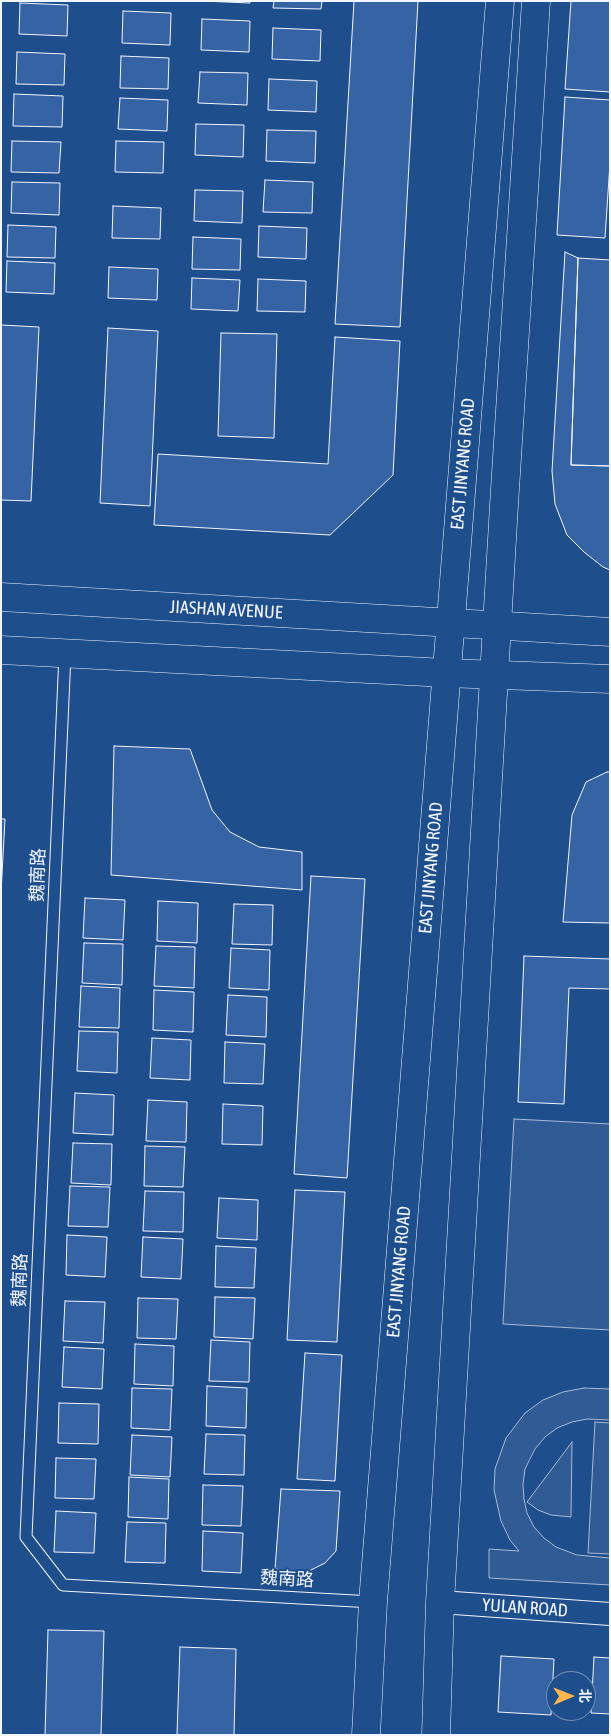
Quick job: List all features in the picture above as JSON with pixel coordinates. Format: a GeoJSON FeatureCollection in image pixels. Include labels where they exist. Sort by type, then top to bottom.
{"type":"FeatureCollection","features":[{"type":"Feature","properties":{"kind":"main road","name":"EAST JINYANG ROAD"},"geometry":{"type":"LineString","coordinates":[[366,1735],[373,1602],[500,1]]}},
{"type":"Feature","properties":{"kind":"main road"},"geometry":{"type":"LineString","coordinates":[[436,1735],[440,1602],[497,626],[536,1]]}},
{"type":"Feature","properties":{"kind":"main road","name":"JIASHAN AVENUE"},"geometry":{"type":"LineString","coordinates":[[1,597],[610,632]]}},
{"type":"Feature","properties":{"kind":"main road"},"geometry":{"type":"LineString","coordinates":[[1,650],[446,673],[610,679]]}},
{"type":"Feature","properties":{"kind":"street","name":"YULAN ROAD"},"geometry":{"type":"LineString","coordinates":[[440,1602],[610,1614]]}},
{"type":"Feature","properties":{"kind":"lane","name":"魏南路"},"geometry":{"type":"LineString","coordinates":[[65,654],[26,1537],[63,1585],[373,1602]]}},
{"type":"Feature","properties":{"kind":"shaded area"},"geometry":{"type":"Polygon","coordinates":[[[514,1119],[610,1124],[610,1330],[503,1324],[514,1119]]]}},
{"type":"Feature","properties":{"kind":"shaded area"},"geometry":{"type":"Polygon","coordinates":[[[584,1388],[610,1389],[610,1420],[587,1419],[572,1422],[557,1428],[545,1437],[535,1449],[525,1469],[524,1499],[527,1513],[534,1527],[556,1547],[577,1555],[610,1558],[610,1585],[489,1578],[489,1549],[519,1551],[510,1540],[501,1521],[494,1490],[495,1469],[506,1438],[525,1413],[543,1400],[563,1392],[584,1388]]]}},
{"type":"Feature","properties":{"kind":"shaded area"},"geometry":{"type":"Polygon","coordinates":[[[595,1422],[610,1423],[610,1554],[588,1553],[595,1422]]]}},
{"type":"Feature","properties":{"kind":"shaded area"},"geometry":{"type":"Polygon","coordinates":[[[572,1442],[571,1517],[551,1515],[538,1510],[527,1502],[572,1442]]]}},
{"type":"Feature","properties":{"kind":"building"},"geometry":{"type":"Polygon","coordinates":[[[202,1],[250,1],[250,3],[202,1]]]}},
{"type":"Feature","properties":{"kind":"building"},"geometry":{"type":"Polygon","coordinates":[[[274,1],[322,1],[321,9],[273,8],[274,1]]]}},
{"type":"Feature","properties":{"kind":"building"},"geometry":{"type":"Polygon","coordinates":[[[354,1],[418,1],[400,327],[335,324],[354,1]]]}},
{"type":"Feature","properties":{"kind":"building"},"geometry":{"type":"Polygon","coordinates":[[[571,1],[610,1],[610,92],[565,89],[571,1]]]}},
{"type":"Feature","properties":{"kind":"building"},"geometry":{"type":"Polygon","coordinates":[[[20,3],[68,5],[67,36],[19,34],[20,3]]]}},
{"type":"Feature","properties":{"kind":"building"},"geometry":{"type":"Polygon","coordinates":[[[123,11],[171,13],[170,45],[122,43],[123,11]]]}},
{"type":"Feature","properties":{"kind":"building"},"geometry":{"type":"Polygon","coordinates":[[[202,19],[250,21],[249,52],[201,50],[202,19]]]}},
{"type":"Feature","properties":{"kind":"building"},"geometry":{"type":"Polygon","coordinates":[[[273,28],[321,30],[320,61],[272,59],[273,28]]]}},
{"type":"Feature","properties":{"kind":"building"},"geometry":{"type":"Polygon","coordinates":[[[17,52],[65,54],[64,85],[16,84],[17,52]]]}},
{"type":"Feature","properties":{"kind":"building"},"geometry":{"type":"Polygon","coordinates":[[[121,56],[169,58],[168,89],[120,88],[121,56]]]}},
{"type":"Feature","properties":{"kind":"building"},"geometry":{"type":"Polygon","coordinates":[[[200,72],[248,73],[247,105],[198,103],[200,72]]]}},
{"type":"Feature","properties":{"kind":"building"},"geometry":{"type":"Polygon","coordinates":[[[269,79],[317,81],[316,112],[268,110],[269,79]]]}},
{"type":"Feature","properties":{"kind":"building"},"geometry":{"type":"Polygon","coordinates":[[[14,94],[63,96],[62,127],[13,126],[14,94]]]}},
{"type":"Feature","properties":{"kind":"building"},"geometry":{"type":"Polygon","coordinates":[[[565,97],[610,100],[610,163],[605,238],[557,235],[565,97]]]}},
{"type":"Feature","properties":{"kind":"building"},"geometry":{"type":"Polygon","coordinates":[[[120,98],[168,100],[167,131],[118,129],[120,98]]]}},
{"type":"Feature","properties":{"kind":"building"},"geometry":{"type":"Polygon","coordinates":[[[196,124],[244,125],[243,157],[195,155],[196,124]]]}},
{"type":"Feature","properties":{"kind":"building"},"geometry":{"type":"Polygon","coordinates":[[[267,130],[316,131],[315,163],[266,161],[267,130]]]}},
{"type":"Feature","properties":{"kind":"building"},"geometry":{"type":"Polygon","coordinates":[[[12,141],[61,142],[59,173],[11,172],[12,141]]]}},
{"type":"Feature","properties":{"kind":"building"},"geometry":{"type":"Polygon","coordinates":[[[116,141],[164,142],[163,173],[115,172],[116,141]]]}},
{"type":"Feature","properties":{"kind":"building"},"geometry":{"type":"Polygon","coordinates":[[[265,180],[313,182],[312,213],[263,212],[265,180]]]}},
{"type":"Feature","properties":{"kind":"building"},"geometry":{"type":"Polygon","coordinates":[[[12,182],[60,183],[59,215],[11,213],[12,182]]]}},
{"type":"Feature","properties":{"kind":"building"},"geometry":{"type":"Polygon","coordinates":[[[195,190],[243,191],[242,223],[194,221],[195,190]]]}},
{"type":"Feature","properties":{"kind":"building"},"geometry":{"type":"Polygon","coordinates":[[[113,206],[161,208],[160,239],[112,238],[113,206]]]}},
{"type":"Feature","properties":{"kind":"building"},"geometry":{"type":"Polygon","coordinates":[[[8,225],[56,227],[55,258],[7,257],[8,225]]]}},
{"type":"Feature","properties":{"kind":"building"},"geometry":{"type":"Polygon","coordinates":[[[259,226],[307,228],[306,259],[258,257],[259,226]]]}},
{"type":"Feature","properties":{"kind":"building"},"geometry":{"type":"Polygon","coordinates":[[[193,237],[241,239],[240,270],[192,269],[193,237]]]}},
{"type":"Feature","properties":{"kind":"building"},"geometry":{"type":"Polygon","coordinates":[[[565,252],[578,258],[571,465],[610,466],[610,570],[603,567],[584,552],[567,535],[555,504],[552,471],[565,252]]]}},
{"type":"Feature","properties":{"kind":"building"},"geometry":{"type":"Polygon","coordinates":[[[578,258],[610,260],[610,466],[571,465],[578,258]]]}},
{"type":"Feature","properties":{"kind":"building"},"geometry":{"type":"Polygon","coordinates":[[[7,261],[55,263],[54,294],[6,292],[7,261]]]}},
{"type":"Feature","properties":{"kind":"building"},"geometry":{"type":"Polygon","coordinates":[[[109,267],[158,269],[157,300],[108,298],[109,267]]]}},
{"type":"Feature","properties":{"kind":"building"},"geometry":{"type":"Polygon","coordinates":[[[192,278],[240,280],[238,311],[191,309],[192,278]]]}},
{"type":"Feature","properties":{"kind":"building"},"geometry":{"type":"Polygon","coordinates":[[[258,279],[306,281],[305,312],[257,311],[258,279]]]}},
{"type":"Feature","properties":{"kind":"building"},"geometry":{"type":"Polygon","coordinates":[[[1,325],[39,327],[31,501],[1,500],[1,325]]]}},
{"type":"Feature","properties":{"kind":"building"},"geometry":{"type":"Polygon","coordinates":[[[108,328],[158,331],[150,506],[100,503],[108,328]]]}},
{"type":"Feature","properties":{"kind":"building"},"geometry":{"type":"Polygon","coordinates":[[[221,333],[277,334],[274,438],[218,436],[221,333]]]}},
{"type":"Feature","properties":{"kind":"building"},"geometry":{"type":"Polygon","coordinates":[[[335,337],[400,341],[393,475],[330,535],[154,525],[158,454],[328,464],[335,337]]]}},
{"type":"Feature","properties":{"kind":"building"},"geometry":{"type":"Polygon","coordinates":[[[114,746],[190,749],[212,810],[230,832],[259,847],[302,852],[302,890],[111,875],[114,746]]]}},
{"type":"Feature","properties":{"kind":"building"},"geometry":{"type":"Polygon","coordinates":[[[610,772],[610,923],[563,922],[572,815],[586,782],[610,772]]]}},
{"type":"Feature","properties":{"kind":"building"},"geometry":{"type":"Polygon","coordinates":[[[1,819],[5,819],[1,893],[1,819]]]}},
{"type":"Feature","properties":{"kind":"building"},"geometry":{"type":"Polygon","coordinates":[[[311,876],[365,879],[347,1178],[294,1174],[311,876]]]}},
{"type":"Feature","properties":{"kind":"building"},"geometry":{"type":"Polygon","coordinates":[[[85,898],[125,900],[123,940],[83,938],[85,898]]]}},
{"type":"Feature","properties":{"kind":"building"},"geometry":{"type":"Polygon","coordinates":[[[158,901],[198,903],[197,943],[157,941],[158,901]]]}},
{"type":"Feature","properties":{"kind":"building"},"geometry":{"type":"Polygon","coordinates":[[[234,904],[273,905],[272,945],[232,944],[234,904]]]}},
{"type":"Feature","properties":{"kind":"building"},"geometry":{"type":"Polygon","coordinates":[[[84,943],[123,944],[122,985],[82,983],[84,943]]]}},
{"type":"Feature","properties":{"kind":"building"},"geometry":{"type":"Polygon","coordinates":[[[156,946],[195,947],[194,988],[154,986],[156,946]]]}},
{"type":"Feature","properties":{"kind":"building"},"geometry":{"type":"Polygon","coordinates":[[[231,948],[270,950],[269,990],[229,988],[231,948]]]}},
{"type":"Feature","properties":{"kind":"building"},"geometry":{"type":"Polygon","coordinates":[[[524,956],[610,959],[610,989],[569,988],[564,1104],[518,1102],[524,956]]]}},
{"type":"Feature","properties":{"kind":"building"},"geometry":{"type":"Polygon","coordinates":[[[81,986],[120,988],[119,1028],[79,1027],[81,986]]]}},
{"type":"Feature","properties":{"kind":"building"},"geometry":{"type":"Polygon","coordinates":[[[154,990],[194,992],[193,1032],[153,1030],[154,990]]]}},
{"type":"Feature","properties":{"kind":"building"},"geometry":{"type":"Polygon","coordinates":[[[228,995],[267,997],[266,1037],[226,1035],[228,995]]]}},
{"type":"Feature","properties":{"kind":"building"},"geometry":{"type":"Polygon","coordinates":[[[79,1031],[118,1032],[117,1073],[77,1071],[79,1031]]]}},
{"type":"Feature","properties":{"kind":"building"},"geometry":{"type":"Polygon","coordinates":[[[152,1038],[191,1040],[190,1080],[150,1078],[152,1038]]]}},
{"type":"Feature","properties":{"kind":"building"},"geometry":{"type":"Polygon","coordinates":[[[225,1042],[265,1044],[263,1084],[224,1083],[225,1042]]]}},
{"type":"Feature","properties":{"kind":"building"},"geometry":{"type":"Polygon","coordinates":[[[75,1093],[114,1095],[113,1135],[73,1133],[75,1093]]]}},
{"type":"Feature","properties":{"kind":"building"},"geometry":{"type":"Polygon","coordinates":[[[148,1100],[187,1102],[186,1142],[146,1141],[148,1100]]]}},
{"type":"Feature","properties":{"kind":"building"},"geometry":{"type":"Polygon","coordinates":[[[223,1104],[263,1106],[262,1145],[222,1144],[223,1104]]]}},
{"type":"Feature","properties":{"kind":"building"},"geometry":{"type":"Polygon","coordinates":[[[73,1143],[112,1144],[111,1185],[71,1183],[73,1143]]]}},
{"type":"Feature","properties":{"kind":"building"},"geometry":{"type":"Polygon","coordinates":[[[145,1146],[185,1147],[183,1187],[144,1186],[145,1146]]]}},
{"type":"Feature","properties":{"kind":"building"},"geometry":{"type":"Polygon","coordinates":[[[70,1186],[110,1187],[108,1227],[68,1226],[70,1186]]]}},
{"type":"Feature","properties":{"kind":"building"},"geometry":{"type":"Polygon","coordinates":[[[295,1190],[345,1192],[337,1342],[287,1340],[295,1190]]]}},
{"type":"Feature","properties":{"kind":"building"},"geometry":{"type":"Polygon","coordinates":[[[145,1191],[184,1192],[183,1232],[143,1231],[145,1191]]]}},
{"type":"Feature","properties":{"kind":"building"},"geometry":{"type":"Polygon","coordinates":[[[219,1198],[258,1200],[257,1240],[217,1238],[219,1198]]]}},
{"type":"Feature","properties":{"kind":"building"},"geometry":{"type":"Polygon","coordinates":[[[67,1235],[107,1237],[105,1277],[66,1275],[67,1235]]]}},
{"type":"Feature","properties":{"kind":"building"},"geometry":{"type":"Polygon","coordinates":[[[143,1237],[183,1239],[181,1279],[141,1277],[143,1237]]]}},
{"type":"Feature","properties":{"kind":"building"},"geometry":{"type":"Polygon","coordinates":[[[216,1246],[256,1248],[254,1288],[215,1287],[216,1246]]]}},
{"type":"Feature","properties":{"kind":"building"},"geometry":{"type":"Polygon","coordinates":[[[215,1297],[255,1298],[253,1339],[214,1337],[215,1297]]]}},
{"type":"Feature","properties":{"kind":"building"},"geometry":{"type":"Polygon","coordinates":[[[138,1298],[178,1299],[176,1339],[137,1338],[138,1298]]]}},
{"type":"Feature","properties":{"kind":"building"},"geometry":{"type":"Polygon","coordinates":[[[65,1301],[105,1302],[103,1343],[63,1341],[65,1301]]]}},
{"type":"Feature","properties":{"kind":"building"},"geometry":{"type":"Polygon","coordinates":[[[211,1340],[250,1342],[249,1382],[209,1381],[211,1340]]]}},
{"type":"Feature","properties":{"kind":"building"},"geometry":{"type":"Polygon","coordinates":[[[135,1344],[174,1346],[173,1386],[134,1384],[135,1344]]]}},
{"type":"Feature","properties":{"kind":"building"},"geometry":{"type":"Polygon","coordinates":[[[64,1347],[104,1349],[102,1389],[62,1387],[64,1347]]]}},
{"type":"Feature","properties":{"kind":"building"},"geometry":{"type":"Polygon","coordinates":[[[305,1353],[342,1355],[335,1481],[297,1479],[305,1353]]]}},
{"type":"Feature","properties":{"kind":"building"},"geometry":{"type":"Polygon","coordinates":[[[207,1386],[247,1388],[246,1428],[206,1426],[207,1386]]]}},
{"type":"Feature","properties":{"kind":"building"},"geometry":{"type":"Polygon","coordinates":[[[132,1388],[172,1389],[170,1430],[131,1428],[132,1388]]]}},
{"type":"Feature","properties":{"kind":"building"},"geometry":{"type":"Polygon","coordinates":[[[59,1403],[99,1404],[98,1444],[58,1443],[59,1403]]]}},
{"type":"Feature","properties":{"kind":"building"},"geometry":{"type":"Polygon","coordinates":[[[206,1434],[245,1435],[244,1475],[204,1474],[206,1434]]]}},
{"type":"Feature","properties":{"kind":"building"},"geometry":{"type":"Polygon","coordinates":[[[132,1435],[172,1437],[170,1477],[130,1475],[132,1435]]]}},
{"type":"Feature","properties":{"kind":"building"},"geometry":{"type":"Polygon","coordinates":[[[56,1458],[96,1459],[94,1499],[55,1498],[56,1458]]]}},
{"type":"Feature","properties":{"kind":"building"},"geometry":{"type":"Polygon","coordinates":[[[129,1477],[169,1479],[168,1519],[128,1517],[129,1477]]]}},
{"type":"Feature","properties":{"kind":"building"},"geometry":{"type":"Polygon","coordinates":[[[203,1485],[243,1486],[241,1526],[202,1525],[203,1485]]]}},
{"type":"Feature","properties":{"kind":"building"},"geometry":{"type":"Polygon","coordinates":[[[281,1489],[340,1491],[336,1551],[325,1563],[309,1571],[294,1572],[275,1569],[281,1489]]]}},
{"type":"Feature","properties":{"kind":"building"},"geometry":{"type":"Polygon","coordinates":[[[56,1511],[96,1513],[94,1553],[54,1552],[56,1511]]]}},
{"type":"Feature","properties":{"kind":"building"},"geometry":{"type":"Polygon","coordinates":[[[127,1522],[166,1523],[165,1563],[125,1562],[127,1522]]]}},
{"type":"Feature","properties":{"kind":"building"},"geometry":{"type":"Polygon","coordinates":[[[203,1531],[243,1533],[241,1573],[202,1571],[203,1531]]]}},
{"type":"Feature","properties":{"kind":"building"},"geometry":{"type":"Polygon","coordinates":[[[48,1630],[104,1631],[101,1735],[45,1735],[48,1630]]]}},
{"type":"Feature","properties":{"kind":"building"},"geometry":{"type":"Polygon","coordinates":[[[180,1647],[236,1649],[234,1735],[177,1735],[180,1647]]]}},
{"type":"Feature","properties":{"kind":"building"},"geometry":{"type":"Polygon","coordinates":[[[501,1656],[554,1659],[553,1671],[546,1671],[546,1715],[498,1712],[501,1656]]]}},
{"type":"Feature","properties":{"kind":"building"},"geometry":{"type":"Polygon","coordinates":[[[594,1657],[610,1658],[610,1714],[596,1713],[596,1671],[593,1671],[594,1657]]]}}]}
